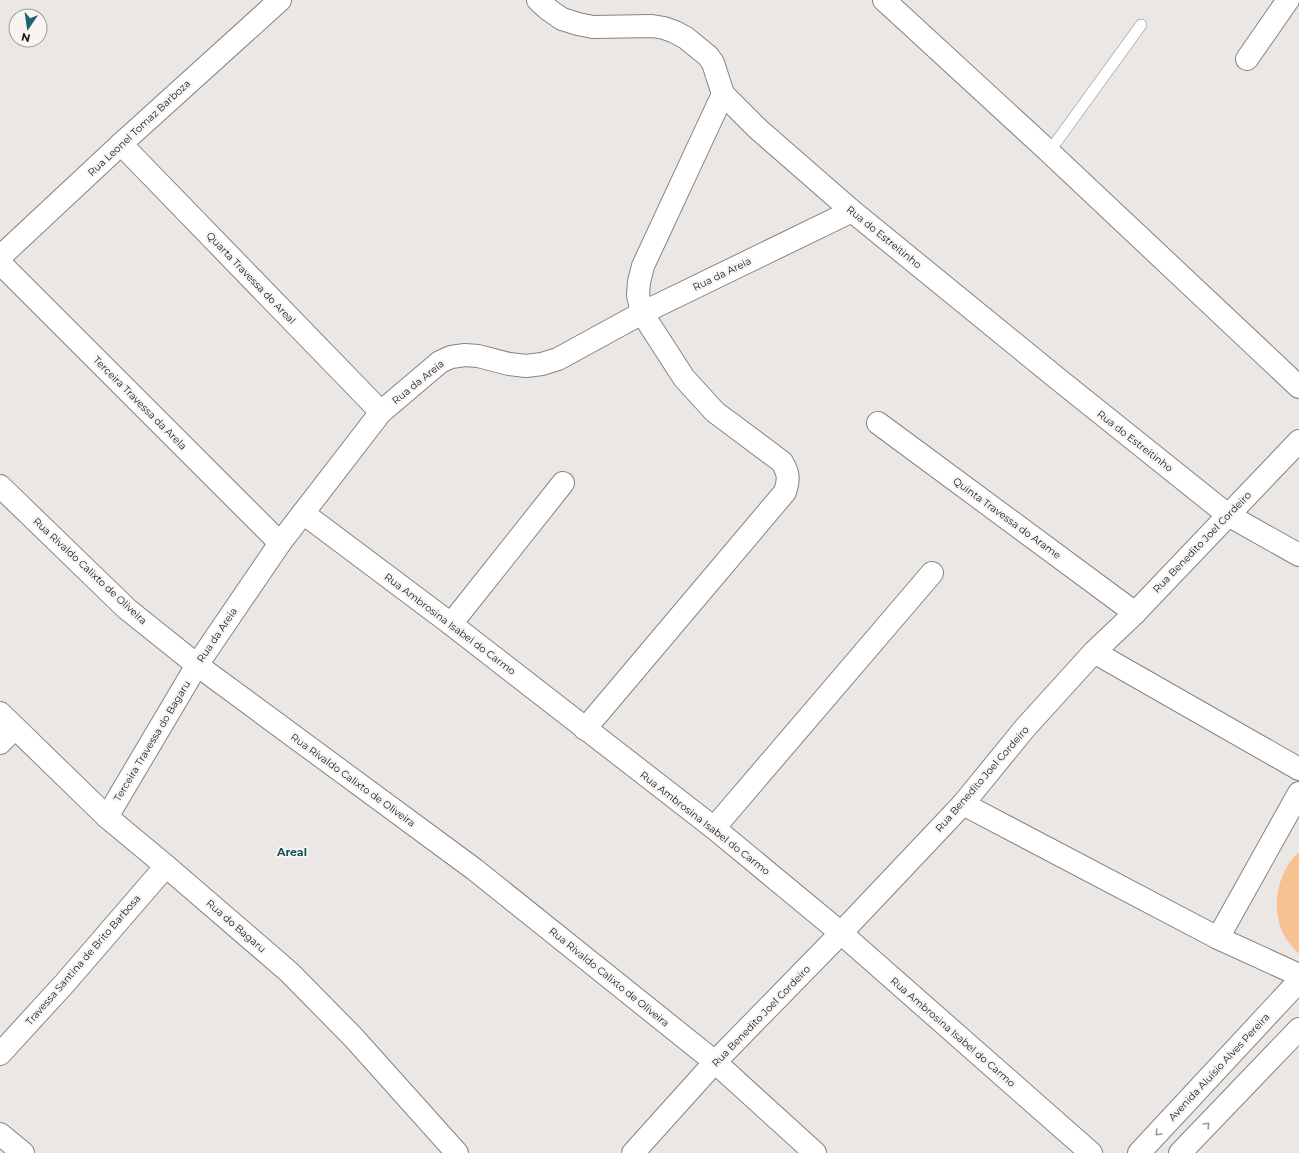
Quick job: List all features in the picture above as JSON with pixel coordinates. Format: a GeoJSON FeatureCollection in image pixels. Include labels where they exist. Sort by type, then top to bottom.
{"type":"FeatureCollection","features":[{"type":"Feature","properties":{"kind":"street","name":"Rua Leonel Tomaz Barboza"},"geometry":{"type":"LineString","coordinates":[[0,257],[121,144],[280,0]]}},
{"type":"Feature","properties":{"kind":"street","name":"Rua do Estreitinho"},"geometry":{"type":"LineString","coordinates":[[538,0],[562,19],[578,24],[592,27],[652,26],[664,28],[686,38],[708,56],[717,71],[724,94],[758,129],[852,211],[1228,515],[1299,555]]}},
{"type":"Feature","properties":{"kind":"street"},"geometry":{"type":"LineString","coordinates":[[884,0],[1049,152],[1299,387]]}},
{"type":"Feature","properties":{"kind":"street"},"geometry":{"type":"LineString","coordinates":[[1247,59],[1288,0]]}},
{"type":"Feature","properties":{"kind":"street"},"geometry":{"type":"LineString","coordinates":[[585,729],[785,492],[788,482],[788,472],[782,462],[715,412],[684,378],[642,313],[638,296],[639,282],[643,266],[724,94]]}},
{"type":"Feature","properties":{"kind":"street","name":"Quarta Travessa do Areal"},"geometry":{"type":"LineString","coordinates":[[121,144],[381,412]]}},
{"type":"Feature","properties":{"kind":"street","name":"Rua da Areia"},"geometry":{"type":"LineString","coordinates":[[197,665],[280,543],[381,412],[440,362],[451,357],[465,355],[478,356],[509,364],[526,366],[542,364],[558,359],[642,313],[852,211]]}},
{"type":"Feature","properties":{"kind":"street","name":"Terceira Travessa da Arela"},"geometry":{"type":"LineString","coordinates":[[0,262],[280,543]]}},
{"type":"Feature","properties":{"kind":"street","name":"Quinta Travessa do Arame"},"geometry":{"type":"LineString","coordinates":[[878,423],[1135,613]]}},
{"type":"Feature","properties":{"kind":"street","name":"Rua Benedito Joel Cordeiro"},"geometry":{"type":"LineString","coordinates":[[633,1153],[715,1062],[841,933],[963,804],[1025,728],[1094,652],[1135,613],[1299,441]]}},
{"type":"Feature","properties":{"kind":"street"},"geometry":{"type":"LineString","coordinates":[[451,624],[563,483]]}},
{"type":"Feature","properties":{"kind":"street","name":"Rua Rivaldo Calixto de Oliveira"},"geometry":{"type":"LineString","coordinates":[[0,486],[127,609],[197,665],[474,869],[715,1062],[815,1153]]}},
{"type":"Feature","properties":{"kind":"street","name":"Rua Ambrosina Isabel do Carmo"},"geometry":{"type":"LineString","coordinates":[[303,513],[451,624],[714,828],[841,933],[1091,1153]]}},
{"type":"Feature","properties":{"kind":"street"},"geometry":{"type":"LineString","coordinates":[[714,828],[932,573]]}},
{"type":"Feature","properties":{"kind":"street"},"geometry":{"type":"LineString","coordinates":[[1094,652],[1299,769]]}},
{"type":"Feature","properties":{"kind":"street","name":"Terceira Travessa do Bagaru"},"geometry":{"type":"LineString","coordinates":[[107,817],[197,665]]}},
{"type":"Feature","properties":{"kind":"street","name":"Rua do Bagaru"},"geometry":{"type":"LineString","coordinates":[[0,713],[7,736],[166,866],[289,972],[353,1037],[458,1153]]}},
{"type":"Feature","properties":{"kind":"street"},"geometry":{"type":"LineString","coordinates":[[1218,938],[1299,792]]}},
{"type":"Feature","properties":{"kind":"street"},"geometry":{"type":"LineString","coordinates":[[963,804],[1218,938],[1299,975]]}},
{"type":"Feature","properties":{"kind":"street","name":"Travessa Santina de Brito Barbosa"},"geometry":{"type":"LineString","coordinates":[[0,1054],[65,983],[166,866]]}},
{"type":"Feature","properties":{"kind":"street","name":"Avenida Aluísio Alves Pereira"},"geometry":{"type":"LineString","coordinates":[[1140,1153],[1299,982]]}},
{"type":"Feature","properties":{"kind":"street"},"geometry":{"type":"LineString","coordinates":[[1180,1153],[1299,1028]]}},
{"type":"Feature","properties":{"kind":"street"},"geometry":{"type":"LineString","coordinates":[[0,1134],[23,1153]]}},
{"type":"Feature","properties":{"kind":"lane"},"geometry":{"type":"LineString","coordinates":[[1049,152],[1141,25]]}},
{"type":"Feature","properties":{"kind":"shaded area"},"geometry":{"type":"Polygon","coordinates":[[[1299,852],[1299,954],[1288,942],[1281,930],[1277,906],[1280,882],[1291,860],[1299,852]]]}},
{"type":"Feature","properties":{"kind":"district","name":"Areal"},"geometry":{"type":"Point","coordinates":[292,852]}}]}
